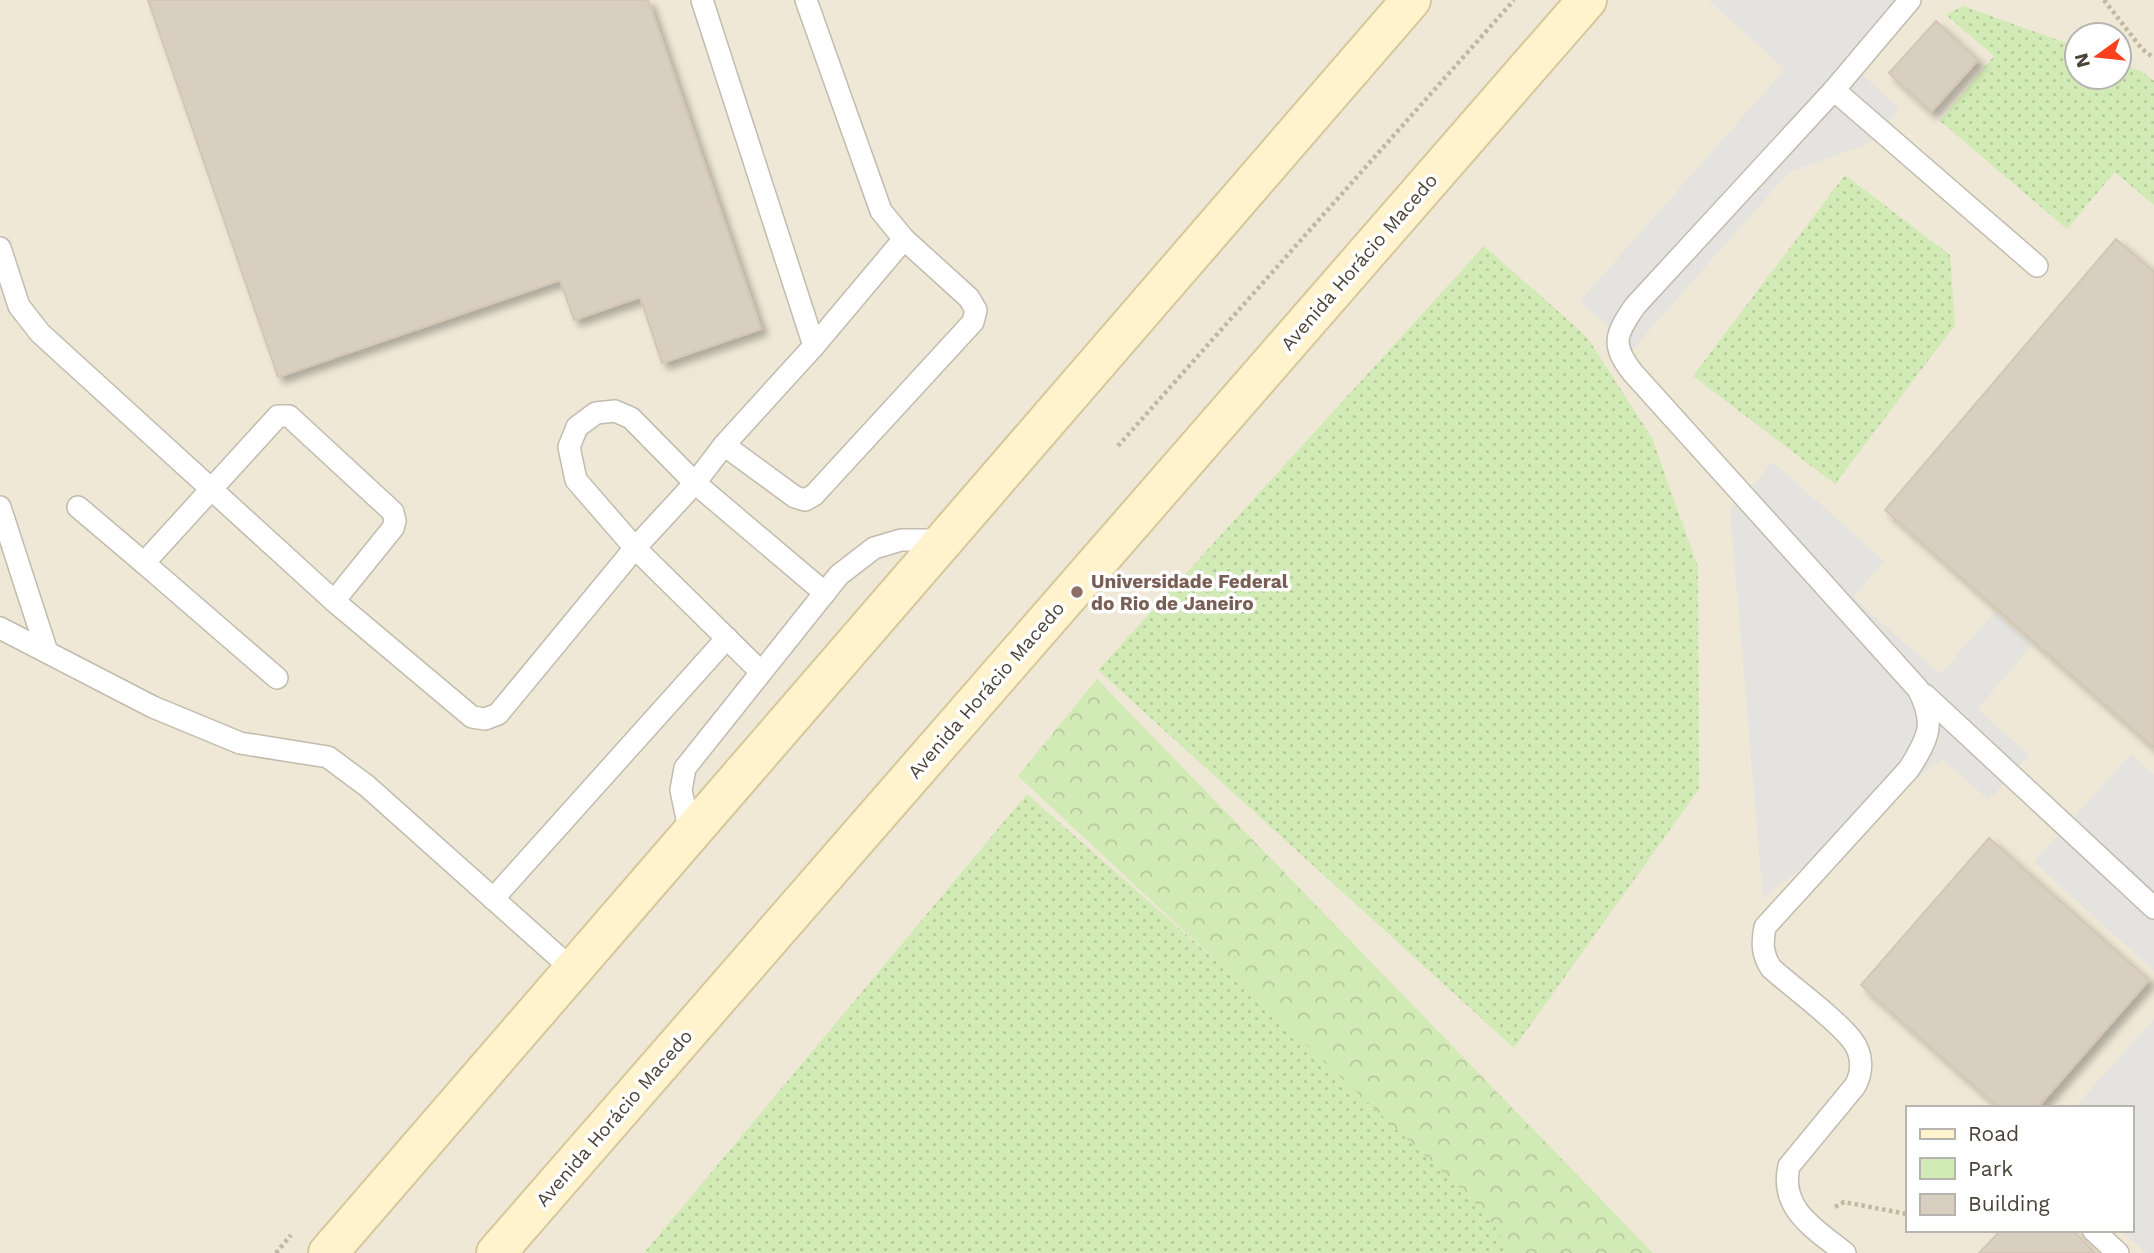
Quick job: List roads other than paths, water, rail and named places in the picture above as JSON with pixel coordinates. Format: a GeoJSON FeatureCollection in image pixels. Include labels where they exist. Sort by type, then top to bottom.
{"type":"FeatureCollection","features":[{"type":"Feature","properties":{"kind":"street"},"geometry":{"type":"LineString","coordinates":[[328,1253],[1411,0]]}},
{"type":"Feature","properties":{"kind":"street","name":"Avenida Horácio Macedo"},"geometry":{"type":"LineString","coordinates":[[496,1253],[1587,0]]}},
{"type":"Feature","properties":{"kind":"lane"},"geometry":{"type":"LineString","coordinates":[[702,0],[814,346]]}},
{"type":"Feature","properties":{"kind":"lane"},"geometry":{"type":"LineString","coordinates":[[724,445],[795,497],[805,499],[814,495],[974,321],[976,310],[968,298],[904,239],[881,211],[806,0]]}},
{"type":"Feature","properties":{"kind":"lane"},"geometry":{"type":"LineString","coordinates":[[1910,0],[1835,90],[1634,306],[1620,329],[1616,342],[1620,357],[1919,689],[2154,908]]}},
{"type":"Feature","properties":{"kind":"lane"},"geometry":{"type":"LineString","coordinates":[[1835,90],[2037,265]]}},
{"type":"Feature","properties":{"kind":"lane"},"geometry":{"type":"LineString","coordinates":[[0,248],[19,306],[40,333],[334,601],[472,718],[485,719],[498,714],[635,548],[695,483],[724,445],[814,346],[904,239]]}},
{"type":"Feature","properties":{"kind":"lane"},"geometry":{"type":"LineString","coordinates":[[761,672],[635,548],[576,480],[569,447],[577,427],[596,413],[615,411],[631,418],[695,483],[825,593]]}},
{"type":"Feature","properties":{"kind":"lane"},"geometry":{"type":"LineString","coordinates":[[144,563],[278,415],[289,416],[393,512],[395,521],[334,601]]}},
{"type":"Feature","properties":{"kind":"lane"},"geometry":{"type":"LineString","coordinates":[[0,507],[47,652]]}},
{"type":"Feature","properties":{"kind":"lane"},"geometry":{"type":"LineString","coordinates":[[78,507],[277,678]]}},
{"type":"Feature","properties":{"kind":"lane"},"geometry":{"type":"LineString","coordinates":[[690,833],[681,790],[685,768],[839,575],[874,548],[901,540],[942,540]]}},
{"type":"Feature","properties":{"kind":"lane"},"geometry":{"type":"LineString","coordinates":[[0,628],[153,708],[240,743],[328,757],[368,786],[572,970]]}},
{"type":"Feature","properties":{"kind":"lane"},"geometry":{"type":"LineString","coordinates":[[493,899],[727,638]]}},
{"type":"Feature","properties":{"kind":"lane"},"geometry":{"type":"LineString","coordinates":[[1845,1253],[1810,1224],[1788,1198],[1786,1181],[1790,1166],[1855,1086],[1861,1075],[1861,1060],[1853,1041],[1771,968],[1764,957],[1762,940],[1765,927],[1909,769],[1925,744],[1931,720],[1919,689]]}},
{"type":"Feature","properties":{"kind":"lane"},"geometry":{"type":"LineString","coordinates":[[2095,1232],[2118,1253]]}},
{"type":"Feature","properties":{"kind":"place","name":"Universidade Federal do Rio de Janeiro"},"geometry":{"type":"Point","coordinates":[1077,592]}}]}
